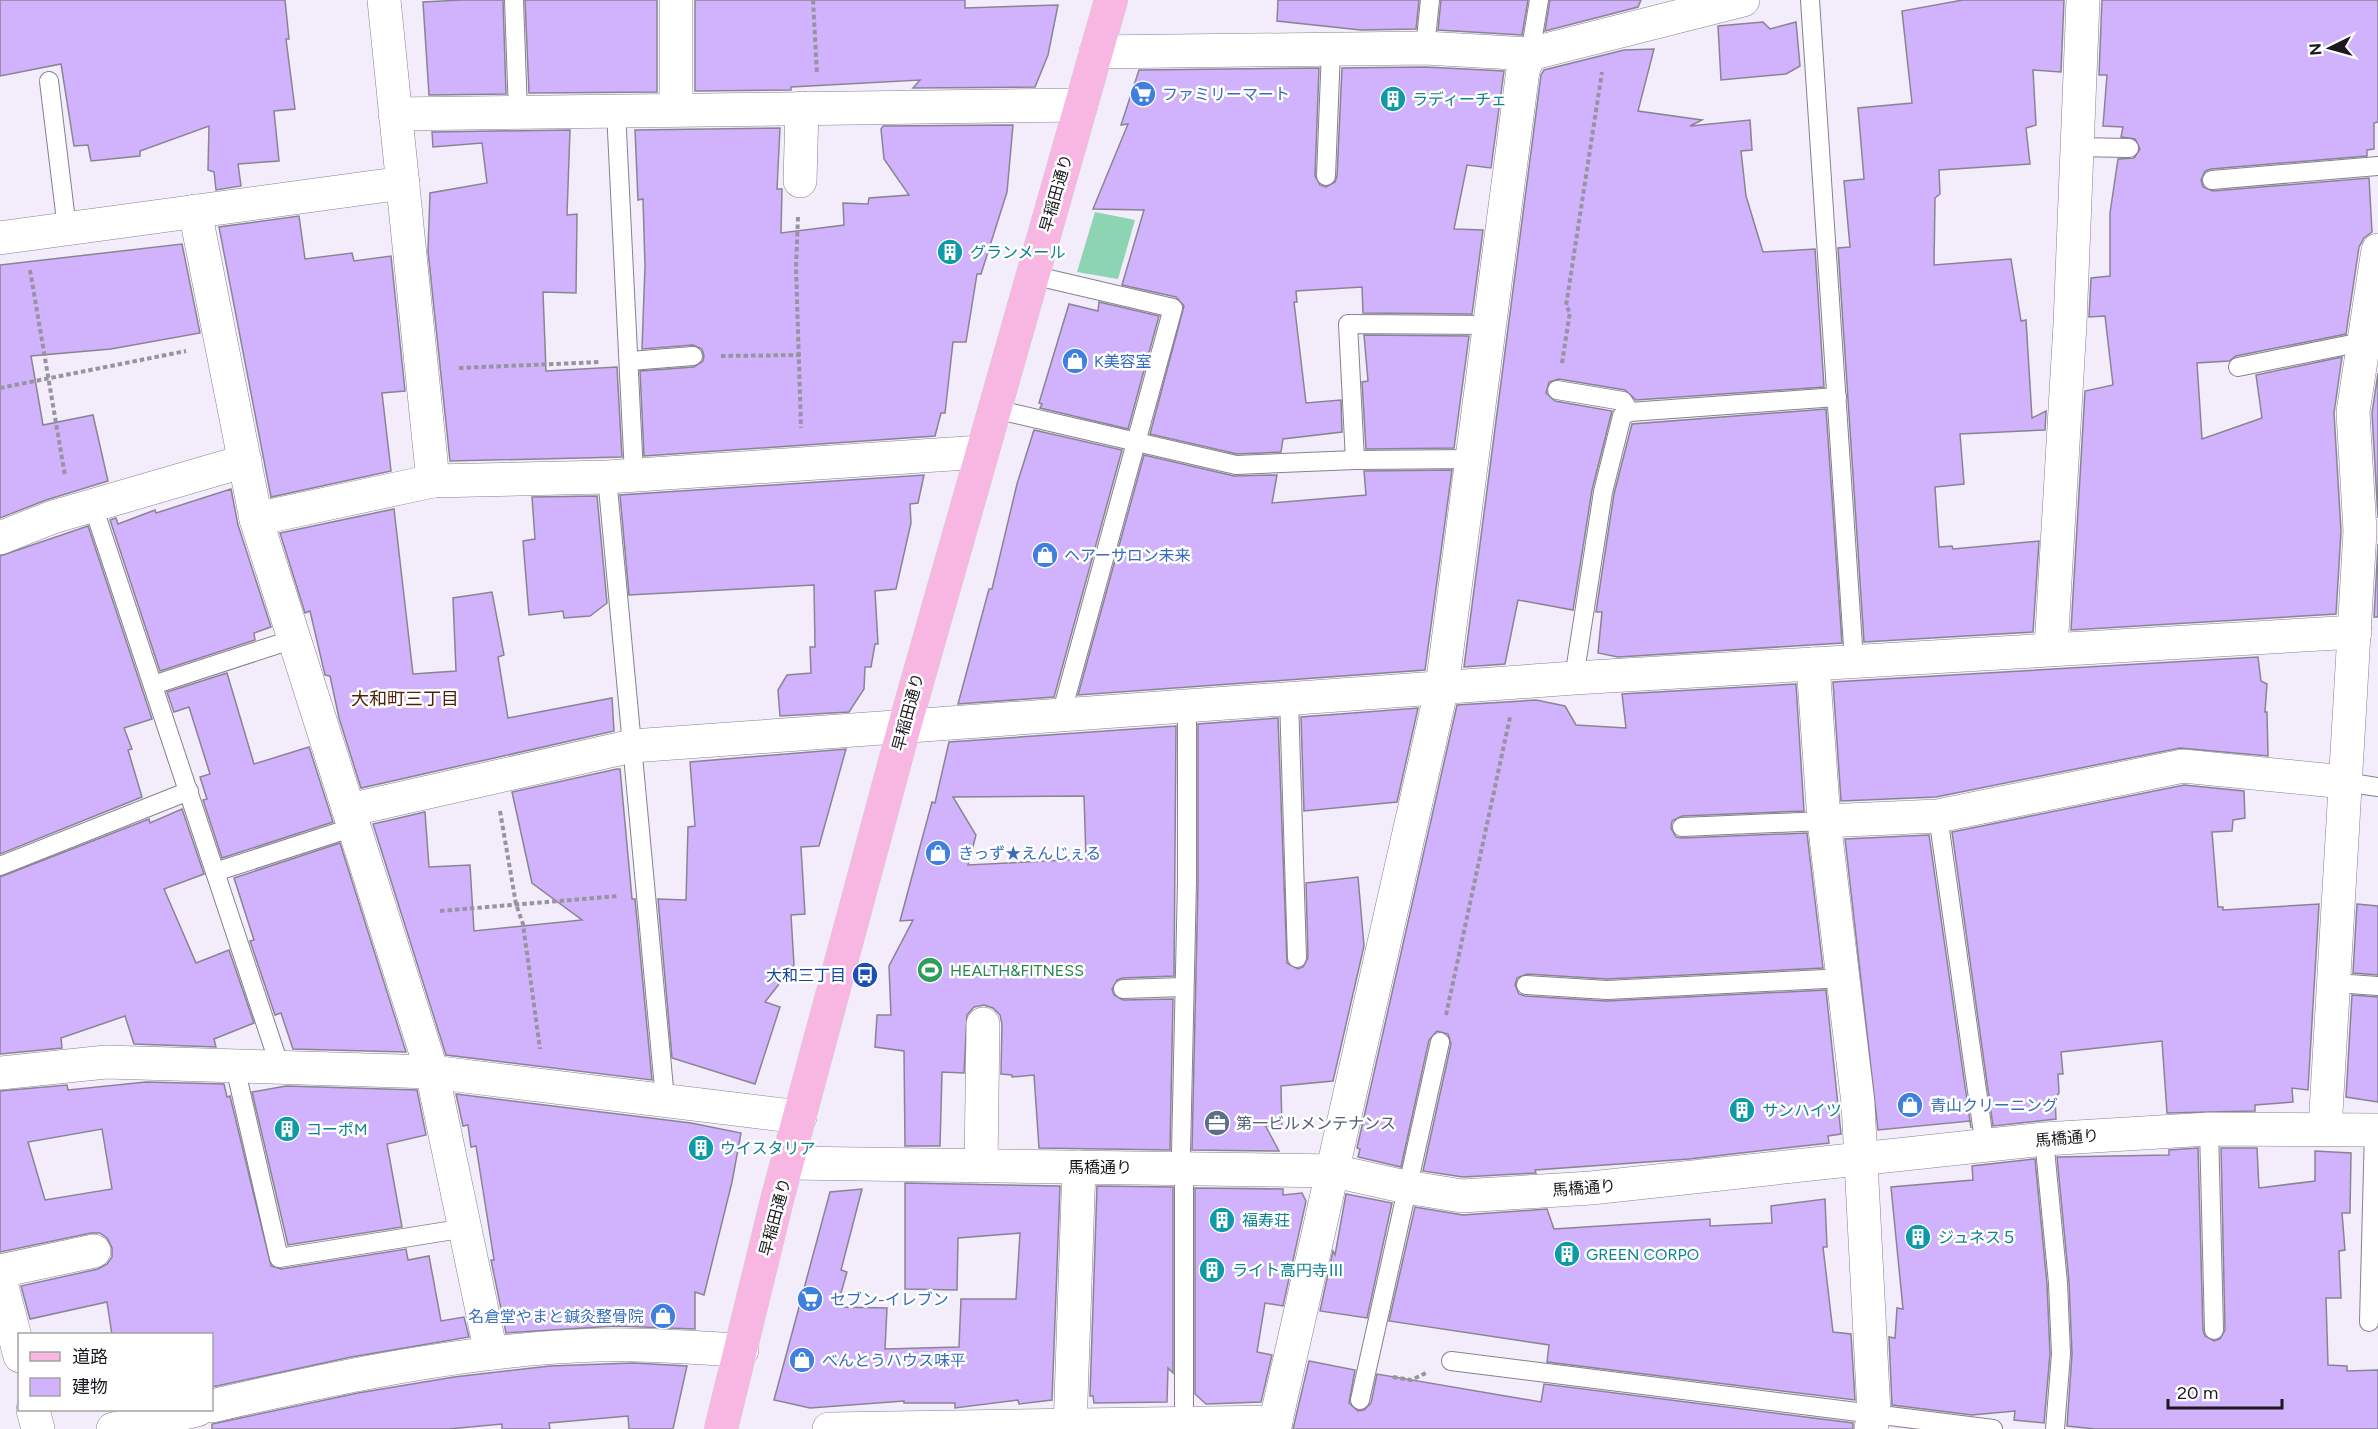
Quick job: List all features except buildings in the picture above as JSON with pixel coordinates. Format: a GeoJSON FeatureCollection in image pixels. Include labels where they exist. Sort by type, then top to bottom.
{"type":"FeatureCollection","features":[{"type":"Feature","properties":{"kind":"main road","name":"早稲田通り"},"geometry":{"type":"LineString","coordinates":[[722,1429],[777,1200],[789,1163],[904,728],[1111,0]]}},
{"type":"Feature","properties":{"kind":"street"},"geometry":{"type":"LineString","coordinates":[[384,0],[434,481]]}},
{"type":"Feature","properties":{"kind":"street"},"geometry":{"type":"LineString","coordinates":[[676,0],[676,110]]}},
{"type":"Feature","properties":{"kind":"street"},"geometry":{"type":"LineString","coordinates":[[1096,52],[1425,48],[1530,54],[1743,0]]}},
{"type":"Feature","properties":{"kind":"street"},"geometry":{"type":"LineString","coordinates":[[2051,649],[2070,324],[2083,0]]}},
{"type":"Feature","properties":{"kind":"street"},"geometry":{"type":"LineString","coordinates":[[829,1429],[1184,1422],[1275,1425],[1442,687],[1523,70],[1530,54]]}},
{"type":"Feature","properties":{"kind":"street"},"geometry":{"type":"LineString","coordinates":[[395,114],[1080,105]]}},
{"type":"Feature","properties":{"kind":"street"},"geometry":{"type":"LineString","coordinates":[[800,181],[811,108]]}},
{"type":"Feature","properties":{"kind":"street"},"geometry":{"type":"LineString","coordinates":[[12,237],[403,183]]}},
{"type":"Feature","properties":{"kind":"street"},"geometry":{"type":"LineString","coordinates":[[195,211],[256,519],[432,1072],[491,1353]]}},
{"type":"Feature","properties":{"kind":"street"},"geometry":{"type":"LineString","coordinates":[[2325,1129],[2355,632],[2369,532],[2353,412],[2378,250]]}},
{"type":"Feature","properties":{"kind":"street"},"geometry":{"type":"LineString","coordinates":[[256,519],[434,481],[620,476],[981,452]]}},
{"type":"Feature","properties":{"kind":"street"},"geometry":{"type":"LineString","coordinates":[[0,538],[83,509],[245,461]]}},
{"type":"Feature","properties":{"kind":"street"},"geometry":{"type":"LineString","coordinates":[[352,818],[494,777],[632,746],[1574,678],[2355,632]]}},
{"type":"Feature","properties":{"kind":"street"},"geometry":{"type":"LineString","coordinates":[[1813,664],[1824,820],[1845,978],[1858,1103],[1873,1421]]}},
{"type":"Feature","properties":{"kind":"street"},"geometry":{"type":"LineString","coordinates":[[1824,820],[1938,816],[2183,766],[2345,782]]}},
{"type":"Feature","properties":{"kind":"street"},"geometry":{"type":"LineString","coordinates":[[981,1166],[983,1024]]}},
{"type":"Feature","properties":{"kind":"street"},"geometry":{"type":"LineString","coordinates":[[0,1073],[106,1062],[432,1072],[800,1117]]}},
{"type":"Feature","properties":{"kind":"street","name":"馬橋通り"},"geometry":{"type":"LineString","coordinates":[[789,1163],[1334,1170],[1406,1187],[1462,1196],[1591,1188],[1985,1147],[2044,1138],[2210,1129],[2376,1130]]}},
{"type":"Feature","properties":{"kind":"street"},"geometry":{"type":"LineString","coordinates":[[1070,1426],[1079,1167]]}},
{"type":"Feature","properties":{"kind":"street"},"geometry":{"type":"LineString","coordinates":[[0,1271],[94,1251]]}},
{"type":"Feature","properties":{"kind":"street"},"geometry":{"type":"LineString","coordinates":[[0,1279],[18,1348]]}},
{"type":"Feature","properties":{"kind":"street"},"geometry":{"type":"LineString","coordinates":[[213,1406],[296,1386],[491,1353],[598,1345],[742,1350]]}},
{"type":"Feature","properties":{"kind":"street"},"geometry":{"type":"LineString","coordinates":[[33,1411],[38,1429]]}},
{"type":"Feature","properties":{"kind":"street"},"geometry":{"type":"LineString","coordinates":[[113,1429],[193,1411]]}},
{"type":"Feature","properties":{"kind":"lane"},"geometry":{"type":"LineString","coordinates":[[514,0],[518,112]]}},
{"type":"Feature","properties":{"kind":"lane"},"geometry":{"type":"LineString","coordinates":[[1425,48],[1430,0]]}},
{"type":"Feature","properties":{"kind":"lane"},"geometry":{"type":"LineString","coordinates":[[1530,54],[1539,0]]}},
{"type":"Feature","properties":{"kind":"lane"},"geometry":{"type":"LineString","coordinates":[[1810,0],[1854,661]]}},
{"type":"Feature","properties":{"kind":"lane"},"geometry":{"type":"LineString","coordinates":[[1326,176],[1331,50]]}},
{"type":"Feature","properties":{"kind":"lane"},"geometry":{"type":"LineString","coordinates":[[49,81],[67,229]]}},
{"type":"Feature","properties":{"kind":"lane"},"geometry":{"type":"LineString","coordinates":[[616,111],[630,361],[620,476],[632,746],[665,1099]]}},
{"type":"Feature","properties":{"kind":"lane"},"geometry":{"type":"LineString","coordinates":[[2076,147],[2129,148]]}},
{"type":"Feature","properties":{"kind":"lane"},"geometry":{"type":"LineString","coordinates":[[2212,180],[2378,166]]}},
{"type":"Feature","properties":{"kind":"lane"},"geometry":{"type":"LineString","coordinates":[[1032,275],[1173,308],[1061,715]]}},
{"type":"Feature","properties":{"kind":"lane"},"geometry":{"type":"LineString","coordinates":[[1354,460],[1348,324],[1489,325]]}},
{"type":"Feature","properties":{"kind":"lane"},"geometry":{"type":"LineString","coordinates":[[2238,367],[2362,342]]}},
{"type":"Feature","properties":{"kind":"lane"},"geometry":{"type":"LineString","coordinates":[[630,361],[693,356]]}},
{"type":"Feature","properties":{"kind":"lane"},"geometry":{"type":"LineString","coordinates":[[1557,390],[1623,401],[1630,412]]}},
{"type":"Feature","properties":{"kind":"lane"},"geometry":{"type":"LineString","coordinates":[[1574,678],[1603,492],[1622,416],[1630,412],[1837,397]]}},
{"type":"Feature","properties":{"kind":"lane"},"geometry":{"type":"LineString","coordinates":[[994,409],[1236,465],[1354,460],[1472,459]]}},
{"type":"Feature","properties":{"kind":"lane"},"geometry":{"type":"LineString","coordinates":[[83,509],[153,685],[280,1067]]}},
{"type":"Feature","properties":{"kind":"lane"},"geometry":{"type":"LineString","coordinates":[[153,685],[294,639]]}},
{"type":"Feature","properties":{"kind":"lane"},"geometry":{"type":"LineString","coordinates":[[1289,699],[1297,958]]}},
{"type":"Feature","properties":{"kind":"lane"},"geometry":{"type":"LineString","coordinates":[[1184,1422],[1184,1168],[1181,1153],[1187,881],[1187,706]]}},
{"type":"Feature","properties":{"kind":"lane"},"geometry":{"type":"LineString","coordinates":[[2345,782],[2378,787]]}},
{"type":"Feature","properties":{"kind":"lane"},"geometry":{"type":"LineString","coordinates":[[0,866],[189,791]]}},
{"type":"Feature","properties":{"kind":"lane"},"geometry":{"type":"LineString","coordinates":[[1938,816],[1985,1147]]}},
{"type":"Feature","properties":{"kind":"lane"},"geometry":{"type":"LineString","coordinates":[[215,872],[352,818]]}},
{"type":"Feature","properties":{"kind":"lane"},"geometry":{"type":"LineString","coordinates":[[1682,827],[1824,820]]}},
{"type":"Feature","properties":{"kind":"lane"},"geometry":{"type":"LineString","coordinates":[[1526,985],[1607,990],[1845,978]]}},
{"type":"Feature","properties":{"kind":"lane"},"geometry":{"type":"LineString","coordinates":[[2335,983],[2378,986]]}},
{"type":"Feature","properties":{"kind":"lane"},"geometry":{"type":"LineString","coordinates":[[1123,989],[1184,987]]}},
{"type":"Feature","properties":{"kind":"lane"},"geometry":{"type":"LineString","coordinates":[[1360,1400],[1440,1042]]}},
{"type":"Feature","properties":{"kind":"lane"},"geometry":{"type":"LineString","coordinates":[[235,1067],[279,1258],[466,1228]]}},
{"type":"Feature","properties":{"kind":"lane"},"geometry":{"type":"LineString","coordinates":[[2210,1129],[2214,1330]]}},
{"type":"Feature","properties":{"kind":"lane"},"geometry":{"type":"LineString","coordinates":[[2370,1322],[2376,1130]]}},
{"type":"Feature","properties":{"kind":"lane"},"geometry":{"type":"LineString","coordinates":[[2044,1138],[2061,1354],[2055,1429]]}},
{"type":"Feature","properties":{"kind":"lane"},"geometry":{"type":"LineString","coordinates":[[1450,1361],[1873,1421],[1993,1429]]}},
{"type":"Feature","properties":{"kind":"path"},"geometry":{"type":"LineString","coordinates":[[811,108],[813,0]]}},
{"type":"Feature","properties":{"kind":"path"},"geometry":{"type":"LineString","coordinates":[[1557,390],[1570,312],[1566,306],[1608,35]]}},
{"type":"Feature","properties":{"kind":"path"},"geometry":{"type":"LineString","coordinates":[[800,181],[796,267],[801,356],[802,465]]}},
{"type":"Feature","properties":{"kind":"path"},"geometry":{"type":"LineString","coordinates":[[12,237],[83,509]]}},
{"type":"Feature","properties":{"kind":"path"},"geometry":{"type":"LineString","coordinates":[[0,388],[222,344]]}},
{"type":"Feature","properties":{"kind":"path"},"geometry":{"type":"LineString","coordinates":[[693,356],[801,356]]}},
{"type":"Feature","properties":{"kind":"path"},"geometry":{"type":"LineString","coordinates":[[422,369],[630,361]]}},
{"type":"Feature","properties":{"kind":"path"},"geometry":{"type":"LineString","coordinates":[[1440,1042],[1518,682]]}},
{"type":"Feature","properties":{"kind":"path"},"geometry":{"type":"LineString","coordinates":[[494,777],[516,904],[523,924],[545,1085]]}},
{"type":"Feature","properties":{"kind":"path"},"geometry":{"type":"LineString","coordinates":[[440,910],[646,894]]}},
{"type":"Feature","properties":{"kind":"path"},"geometry":{"type":"LineString","coordinates":[[1366,1372],[1411,1380],[1450,1361]]}},
{"type":"Feature","properties":{"kind":"green space"},"geometry":{"type":"Polygon","coordinates":[[[1095,212],[1135,220],[1118,279],[1077,272],[1095,212]]]}},
{"type":"Feature","properties":{"kind":"place","name":"ファミリーマート"},"geometry":{"type":"Point","coordinates":[1143,94]}},
{"type":"Feature","properties":{"kind":"place","name":"ラディーチェ"},"geometry":{"type":"Point","coordinates":[1393,99]}},
{"type":"Feature","properties":{"kind":"place","name":"グランメール"},"geometry":{"type":"Point","coordinates":[950,252]}},
{"type":"Feature","properties":{"kind":"place","name":"K美容室"},"geometry":{"type":"Point","coordinates":[1075,361]}},
{"type":"Feature","properties":{"kind":"place","name":"ヘアーサロン未来"},"geometry":{"type":"Point","coordinates":[1045,555]}},
{"type":"Feature","properties":{"kind":"place","name":"きっず★えんじぇる"},"geometry":{"type":"Point","coordinates":[938,853]}},
{"type":"Feature","properties":{"kind":"place","name":"HEALTH&FITNESS"},"geometry":{"type":"Point","coordinates":[930,970]}},
{"type":"Feature","properties":{"kind":"place","name":"大和三丁目"},"geometry":{"type":"Point","coordinates":[865,975]}},
{"type":"Feature","properties":{"kind":"place","name":"青山クリーニング"},"geometry":{"type":"Point","coordinates":[1910,1105]}},
{"type":"Feature","properties":{"kind":"place","name":"サンハイツ"},"geometry":{"type":"Point","coordinates":[1742,1110]}},
{"type":"Feature","properties":{"kind":"place","name":"第一ビルメンテナンス"},"geometry":{"type":"Point","coordinates":[1217,1123]}},
{"type":"Feature","properties":{"kind":"place","name":"コーポM"},"geometry":{"type":"Point","coordinates":[287,1129]}},
{"type":"Feature","properties":{"kind":"place","name":"ウイスタリア"},"geometry":{"type":"Point","coordinates":[701,1148]}},
{"type":"Feature","properties":{"kind":"place","name":"福寿荘"},"geometry":{"type":"Point","coordinates":[1222,1220]}},
{"type":"Feature","properties":{"kind":"place","name":"ジュネス５"},"geometry":{"type":"Point","coordinates":[1918,1237]}},
{"type":"Feature","properties":{"kind":"place","name":"GREEN CORPO"},"geometry":{"type":"Point","coordinates":[1567,1254]}},
{"type":"Feature","properties":{"kind":"place","name":"ライト高円寺Ⅲ"},"geometry":{"type":"Point","coordinates":[1212,1270]}},
{"type":"Feature","properties":{"kind":"place","name":"セブン-イレブン"},"geometry":{"type":"Point","coordinates":[810,1299]}},
{"type":"Feature","properties":{"kind":"place","name":"名倉堂やまと鍼灸整骨院"},"geometry":{"type":"Point","coordinates":[663,1316]}},
{"type":"Feature","properties":{"kind":"place","name":"べんとうハウス味平"},"geometry":{"type":"Point","coordinates":[802,1360]}},
{"type":"Feature","properties":{"kind":"district","name":"大和町三丁目"},"geometry":{"type":"Point","coordinates":[405,699]}}]}
